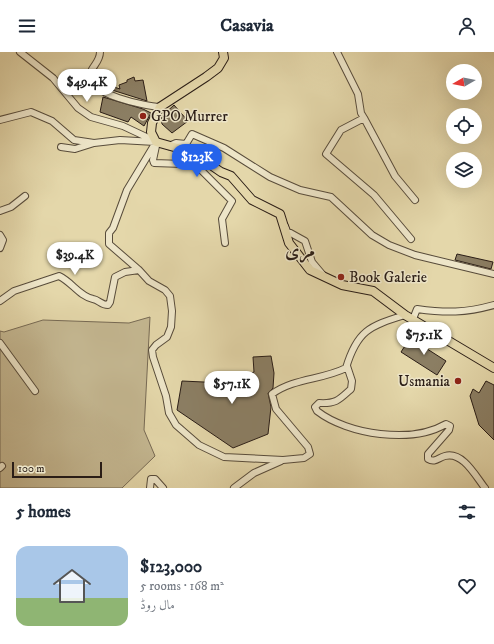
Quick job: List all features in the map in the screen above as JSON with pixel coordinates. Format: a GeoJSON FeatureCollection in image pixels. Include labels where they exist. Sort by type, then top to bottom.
{"type":"FeatureCollection","features":[{"type":"Feature","properties":{"kind":"main road"},"geometry":{"type":"LineString","coordinates":[[223,52],[224,58],[218,68],[160,107],[152,123],[151,132],[156,142],[192,152],[221,172],[231,176],[252,200],[280,214],[289,243],[310,270],[342,285],[373,291],[405,315],[494,368]]}},
{"type":"Feature","properties":{"kind":"street"},"geometry":{"type":"LineString","coordinates":[[20,52],[53,78],[78,108],[91,117],[123,126],[156,142]]}},
{"type":"Feature","properties":{"kind":"street"},"geometry":{"type":"LineString","coordinates":[[100,52],[100,59],[90,74],[95,86],[111,95],[143,105],[160,107]]}},
{"type":"Feature","properties":{"kind":"street"},"geometry":{"type":"LineString","coordinates":[[337,52],[358,94],[361,113],[395,176],[415,200]]}},
{"type":"Feature","properties":{"kind":"street"},"geometry":{"type":"LineString","coordinates":[[0,120],[31,112],[52,121],[74,140],[94,143]]}},
{"type":"Feature","properties":{"kind":"street"},"geometry":{"type":"LineString","coordinates":[[364,118],[341,130],[326,154],[374,195],[411,239]]}},
{"type":"Feature","properties":{"kind":"street"},"geometry":{"type":"LineString","coordinates":[[167,146],[176,143],[186,144],[192,134],[198,136],[224,148],[270,177],[300,190],[331,197],[372,235],[389,245],[415,255],[494,274]]}},
{"type":"Feature","properties":{"kind":"street"},"geometry":{"type":"LineString","coordinates":[[61,147],[75,149],[94,143],[120,140],[156,142]]}},
{"type":"Feature","properties":{"kind":"street"},"geometry":{"type":"LineString","coordinates":[[156,142],[153,160],[154,163],[183,164],[198,167],[232,201],[222,219],[224,243]]}},
{"type":"Feature","properties":{"kind":"street"},"geometry":{"type":"LineString","coordinates":[[156,142],[126,190],[113,228],[109,233],[109,244],[140,270],[149,281],[165,290],[170,296],[172,311],[171,327],[167,337],[152,350],[153,357],[166,396],[169,413],[176,425],[199,445],[224,457],[283,460],[304,458],[310,454],[308,447],[276,409],[272,394],[283,386],[335,374],[346,368],[354,347],[366,330],[377,323],[405,315]]}},
{"type":"Feature","properties":{"kind":"street"},"geometry":{"type":"LineString","coordinates":[[0,211],[11,207],[25,196]]}},
{"type":"Feature","properties":{"kind":"street"},"geometry":{"type":"LineString","coordinates":[[281,220],[287,231],[305,241],[312,262],[325,278]]}},
{"type":"Feature","properties":{"kind":"street"},"geometry":{"type":"LineString","coordinates":[[0,234],[3,240],[0,248]]}},
{"type":"Feature","properties":{"kind":"street"},"geometry":{"type":"LineString","coordinates":[[0,301],[14,291],[59,276],[86,298],[93,299],[104,305],[108,305],[110,302],[115,277],[125,272],[140,270]]}},
{"type":"Feature","properties":{"kind":"street"},"geometry":{"type":"LineString","coordinates":[[413,319],[417,309],[452,313],[472,312],[494,305]]}},
{"type":"Feature","properties":{"kind":"street"},"geometry":{"type":"LineString","coordinates":[[0,343],[35,390]]}},
{"type":"Feature","properties":{"kind":"street"},"geometry":{"type":"LineString","coordinates":[[347,366],[352,381],[351,389],[338,401],[319,403],[315,407],[317,411],[350,428],[381,435],[403,435],[434,429],[446,424],[450,426],[449,430],[428,454],[428,459],[435,461],[446,455],[464,461],[485,488]]}},
{"type":"Feature","properties":{"kind":"street"},"geometry":{"type":"LineString","coordinates":[[234,488],[254,472],[283,460]]}},
{"type":"Feature","properties":{"kind":"street"},"geometry":{"type":"LineString","coordinates":[[150,488],[151,479],[155,479],[164,488]]}},
{"type":"Feature","properties":{"kind":"shaded area"},"geometry":{"type":"Polygon","coordinates":[[[150,317],[144,430],[155,456],[122,488],[0,488],[0,331],[4,332],[43,320],[129,323],[150,317]]]}},
{"type":"Feature","properties":{"kind":"building"},"geometry":{"type":"Polygon","coordinates":[[[134,77],[135,81],[143,80],[147,101],[112,90],[114,87],[120,89],[119,85],[134,77]]]}},
{"type":"Feature","properties":{"kind":"building"},"geometry":{"type":"Polygon","coordinates":[[[103,97],[143,109],[151,113],[144,126],[131,117],[128,122],[100,112],[103,97]]]}},
{"type":"Feature","properties":{"kind":"building"},"geometry":{"type":"Polygon","coordinates":[[[174,105],[188,121],[172,133],[162,124],[161,117],[174,105]]]}},
{"type":"Feature","properties":{"kind":"building"},"geometry":{"type":"Polygon","coordinates":[[[457,254],[493,262],[491,269],[455,260],[457,254]]]}},
{"type":"Feature","properties":{"kind":"building"},"geometry":{"type":"Polygon","coordinates":[[[410,338],[446,361],[437,375],[401,352],[410,338]]]}},
{"type":"Feature","properties":{"kind":"building"},"geometry":{"type":"Polygon","coordinates":[[[271,356],[274,373],[273,388],[268,393],[271,407],[268,434],[233,448],[177,410],[182,381],[225,383],[254,372],[253,357],[271,356]]]}},
{"type":"Feature","properties":{"kind":"building"},"geometry":{"type":"Polygon","coordinates":[[[486,381],[494,385],[494,440],[479,425],[470,396],[473,389],[479,393],[486,381]]]}},
{"type":"Feature","properties":{"kind":"place","name":"GPO Murrer"},"geometry":{"type":"Point","coordinates":[143,116]}},
{"type":"Feature","properties":{"kind":"place","name":"Book Galerie"},"geometry":{"type":"Point","coordinates":[341,277]}},
{"type":"Feature","properties":{"kind":"place","name":"Usmania"},"geometry":{"type":"Point","coordinates":[458,381]}},
{"type":"Feature","properties":{"kind":"district","name":"مری"},"geometry":{"type":"Point","coordinates":[300,250]}}]}
